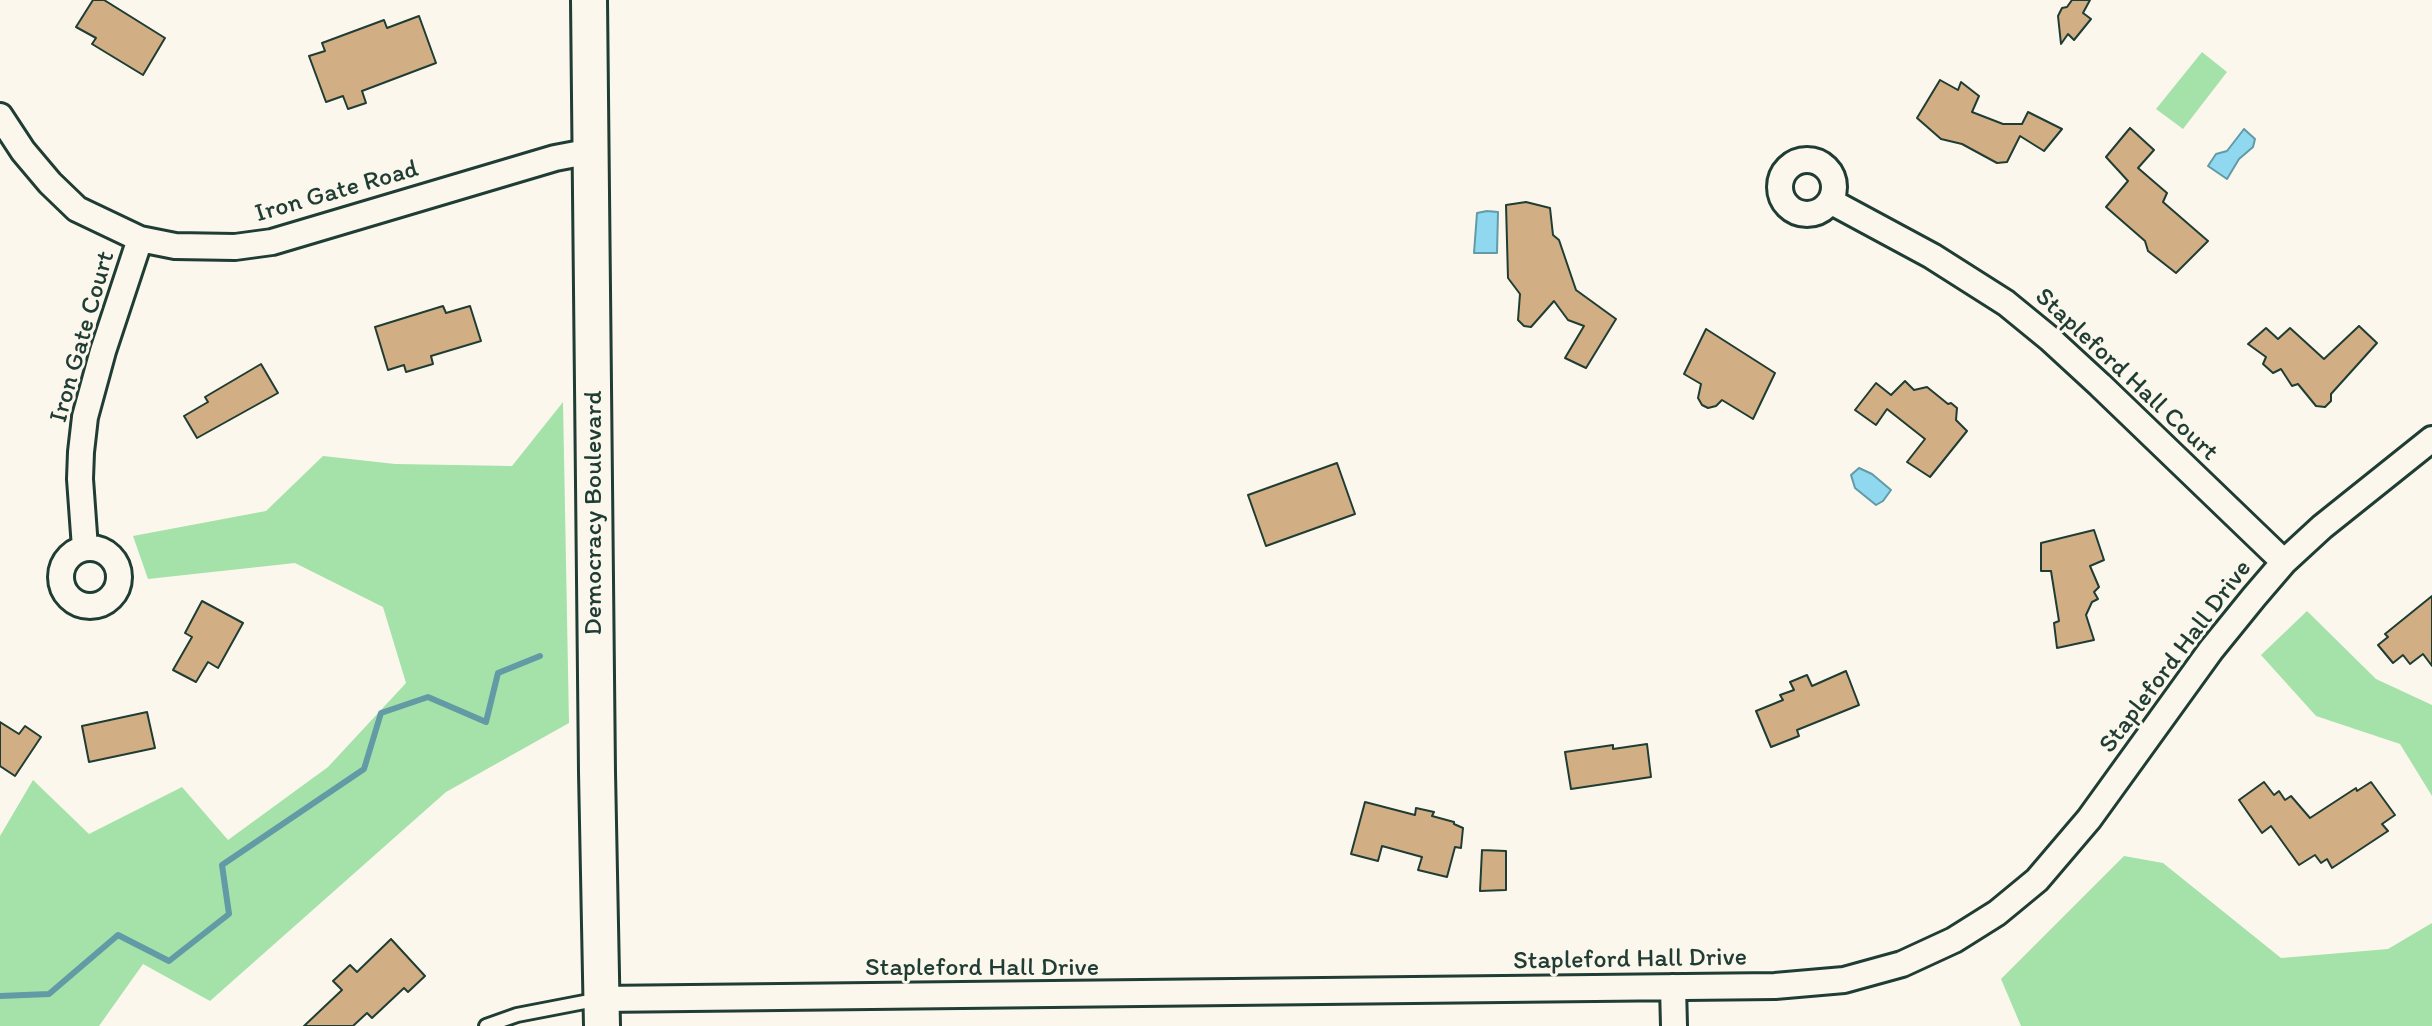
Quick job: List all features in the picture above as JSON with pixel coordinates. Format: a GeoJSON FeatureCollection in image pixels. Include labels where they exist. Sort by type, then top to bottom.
{"type":"FeatureCollection","features":[{"type":"Feature","properties":{"kind":"main road","name":"Democracy Boulevard"},"geometry":{"type":"LineString","coordinates":[[589,0],[601,1012]]}},
{"type":"Feature","properties":{"kind":"street","name":"Iron Gate Road"},"geometry":{"type":"LineString","coordinates":[[0,116],[23,151],[77,209],[140,239],[207,248],[272,242],[555,158],[592,151]]}},
{"type":"Feature","properties":{"kind":"street","name":"Stapleford Hall Court"},"geometry":{"type":"LineString","coordinates":[[1830,201],[1957,271],[2006,303],[2060,347],[2284,562]]}},
{"type":"Feature","properties":{"kind":"street","name":"Iron Gate Court"},"geometry":{"type":"LineString","coordinates":[[85,548],[80,479],[85,417],[140,239]]}},
{"type":"Feature","properties":{"kind":"street","name":"Stapleford Hall Drive"},"geometry":{"type":"LineString","coordinates":[[601,1012],[1775,986],[1844,980],[1902,964],[1954,940],[1997,913],[2037,880],[2089,819],[2211,650],[2284,562],[2432,439]]}},
{"type":"Feature","properties":{"kind":"street"},"geometry":{"type":"LineString","coordinates":[[1673,987],[1674,1026]]}},
{"type":"Feature","properties":{"kind":"lane"},"geometry":{"type":"LineString","coordinates":[[486,1026],[517,1015],[601,1012]]}},
{"type":"Feature","properties":{"kind":"green space"},"geometry":{"type":"Polygon","coordinates":[[[2202,52],[2227,72],[2183,129],[2156,109],[2202,52]]]}},
{"type":"Feature","properties":{"kind":"green space"},"geometry":{"type":"Polygon","coordinates":[[[563,402],[569,723],[446,792],[210,1001],[143,964],[99,1026],[0,1026],[0,836],[33,780],[89,834],[182,787],[228,840],[328,767],[406,683],[383,607],[295,563],[148,579],[133,536],[266,511],[323,456],[395,464],[512,466],[563,402]]]}},
{"type":"Feature","properties":{"kind":"green space"},"geometry":{"type":"Polygon","coordinates":[[[2307,611],[2376,679],[2432,705],[2432,796],[2400,744],[2316,716],[2261,655],[2307,611]]]}},
{"type":"Feature","properties":{"kind":"green space"},"geometry":{"type":"Polygon","coordinates":[[[2124,856],[2163,863],[2281,958],[2388,949],[2432,923],[2432,1026],[2021,1026],[2001,979],[2124,856]]]}},
{"type":"Feature","properties":{"kind":"water"},"geometry":{"type":"Polygon","coordinates":[[[2244,129],[2255,139],[2253,147],[2239,159],[2227,179],[2208,166],[2216,154],[2227,151],[2244,129]]]}},
{"type":"Feature","properties":{"kind":"water"},"geometry":{"type":"Polygon","coordinates":[[[1498,212],[1497,253],[1474,253],[1477,213],[1498,212]]]}},
{"type":"Feature","properties":{"kind":"water"},"geometry":{"type":"Polygon","coordinates":[[[1859,468],[1872,474],[1891,490],[1883,501],[1876,505],[1855,488],[1851,475],[1859,468]]]}},
{"type":"Feature","properties":{"kind":"building"},"geometry":{"type":"Polygon","coordinates":[[[93,0],[104,0],[165,38],[143,75],[92,44],[96,38],[76,27],[93,0]]]}},
{"type":"Feature","properties":{"kind":"building"},"geometry":{"type":"Polygon","coordinates":[[[2072,0],[2090,0],[2083,13],[2091,19],[2074,40],[2068,34],[2061,44],[2058,16],[2072,0]]]}},
{"type":"Feature","properties":{"kind":"building"},"geometry":{"type":"Polygon","coordinates":[[[419,16],[436,63],[362,91],[366,103],[348,109],[343,96],[326,102],[309,56],[325,51],[322,43],[384,20],[387,28],[419,16]]]}},
{"type":"Feature","properties":{"kind":"building"},"geometry":{"type":"Polygon","coordinates":[[[1940,80],[1958,90],[1961,82],[1979,96],[1972,112],[2003,124],[2022,124],[2028,112],[2062,129],[2044,151],[2020,136],[2007,162],[1997,163],[1962,144],[1941,139],[1917,118],[1940,80]]]}},
{"type":"Feature","properties":{"kind":"building"},"geometry":{"type":"Polygon","coordinates":[[[2130,128],[2154,150],[2138,168],[2167,193],[2163,202],[2208,241],[2176,273],[2148,251],[2145,241],[2106,207],[2128,181],[2106,157],[2130,128]]]}},
{"type":"Feature","properties":{"kind":"building"},"geometry":{"type":"Polygon","coordinates":[[[1526,202],[1550,208],[1553,235],[1559,240],[1576,290],[1616,319],[1586,368],[1565,358],[1584,326],[1568,320],[1554,301],[1531,327],[1524,326],[1518,320],[1520,294],[1508,278],[1506,205],[1526,202]]]}},
{"type":"Feature","properties":{"kind":"building"},"geometry":{"type":"Polygon","coordinates":[[[443,306],[446,313],[470,306],[481,341],[431,356],[433,364],[406,372],[404,365],[388,370],[375,327],[443,306]]]}},
{"type":"Feature","properties":{"kind":"building"},"geometry":{"type":"Polygon","coordinates":[[[2359,326],[2377,343],[2331,394],[2331,401],[2325,407],[2316,406],[2298,384],[2292,386],[2281,369],[2273,373],[2263,364],[2266,357],[2248,344],[2266,328],[2278,339],[2290,328],[2324,359],[2359,326]]]}},
{"type":"Feature","properties":{"kind":"building"},"geometry":{"type":"Polygon","coordinates":[[[1706,329],[1775,373],[1753,419],[1722,400],[1708,408],[1702,405],[1698,398],[1701,384],[1684,374],[1706,329]]]}},
{"type":"Feature","properties":{"kind":"building"},"geometry":{"type":"Polygon","coordinates":[[[261,364],[278,393],[197,438],[184,416],[208,402],[205,397],[261,364]]]}},
{"type":"Feature","properties":{"kind":"building"},"geometry":{"type":"Polygon","coordinates":[[[1905,381],[1914,390],[1927,387],[1948,404],[1951,403],[1957,408],[1956,420],[1967,431],[1930,477],[1907,462],[1925,439],[1887,409],[1876,425],[1855,410],[1876,383],[1891,395],[1905,381]]]}},
{"type":"Feature","properties":{"kind":"building"},"geometry":{"type":"Polygon","coordinates":[[[1337,463],[1355,514],[1266,546],[1248,495],[1337,463]]]}},
{"type":"Feature","properties":{"kind":"building"},"geometry":{"type":"Polygon","coordinates":[[[2094,530],[2104,560],[2090,566],[2099,587],[2094,592],[2098,599],[2092,602],[2086,615],[2094,640],[2057,648],[2054,623],[2059,621],[2051,571],[2041,571],[2041,543],[2094,530]]]}},
{"type":"Feature","properties":{"kind":"building"},"geometry":{"type":"Polygon","coordinates":[[[2432,596],[2432,666],[2423,654],[2410,664],[2403,655],[2393,663],[2378,645],[2388,637],[2385,634],[2432,596]]]}},
{"type":"Feature","properties":{"kind":"building"},"geometry":{"type":"Polygon","coordinates":[[[202,601],[243,623],[218,668],[208,662],[196,682],[173,670],[192,637],[185,633],[202,601]]]}},
{"type":"Feature","properties":{"kind":"building"},"geometry":{"type":"Polygon","coordinates":[[[1846,671],[1859,705],[1797,730],[1799,736],[1771,747],[1756,711],[1783,700],[1780,695],[1794,690],[1790,682],[1807,675],[1812,686],[1846,671]]]}},
{"type":"Feature","properties":{"kind":"building"},"geometry":{"type":"Polygon","coordinates":[[[147,712],[155,748],[89,762],[82,726],[147,712]]]}},
{"type":"Feature","properties":{"kind":"building"},"geometry":{"type":"Polygon","coordinates":[[[0,722],[19,734],[25,726],[41,737],[15,776],[0,766],[0,722]]]}},
{"type":"Feature","properties":{"kind":"building"},"geometry":{"type":"Polygon","coordinates":[[[1647,744],[1651,777],[1571,789],[1565,752],[1647,744]]]}},
{"type":"Feature","properties":{"kind":"building"},"geometry":{"type":"Polygon","coordinates":[[[2264,782],[2274,795],[2279,791],[2285,800],[2291,796],[2310,818],[2356,788],[2357,791],[2371,782],[2395,815],[2382,824],[2388,831],[2332,868],[2327,859],[2321,863],[2315,855],[2299,865],[2271,826],[2262,833],[2239,800],[2264,782]]]}},
{"type":"Feature","properties":{"kind":"building"},"geometry":{"type":"Polygon","coordinates":[[[1365,802],[1415,815],[1416,808],[1434,812],[1432,816],[1463,828],[1461,848],[1455,847],[1447,877],[1418,870],[1422,857],[1382,846],[1378,861],[1351,854],[1365,802]]]}},
{"type":"Feature","properties":{"kind":"building"},"geometry":{"type":"Polygon","coordinates":[[[1482,850],[1506,851],[1506,890],[1480,891],[1482,850]]]}},
{"type":"Feature","properties":{"kind":"building"},"geometry":{"type":"Polygon","coordinates":[[[391,939],[425,976],[408,992],[404,988],[372,1018],[367,1013],[353,1026],[304,1026],[342,990],[333,981],[350,965],[357,972],[391,939]]]}},
{"type":"Feature","properties":{"kind":"waterway"},"geometry":{"type":"LineString","coordinates":[[0,996],[49,994],[118,935],[169,961],[229,914],[222,865],[364,769],[381,713],[428,697],[486,722],[498,673],[540,656]]}}]}
